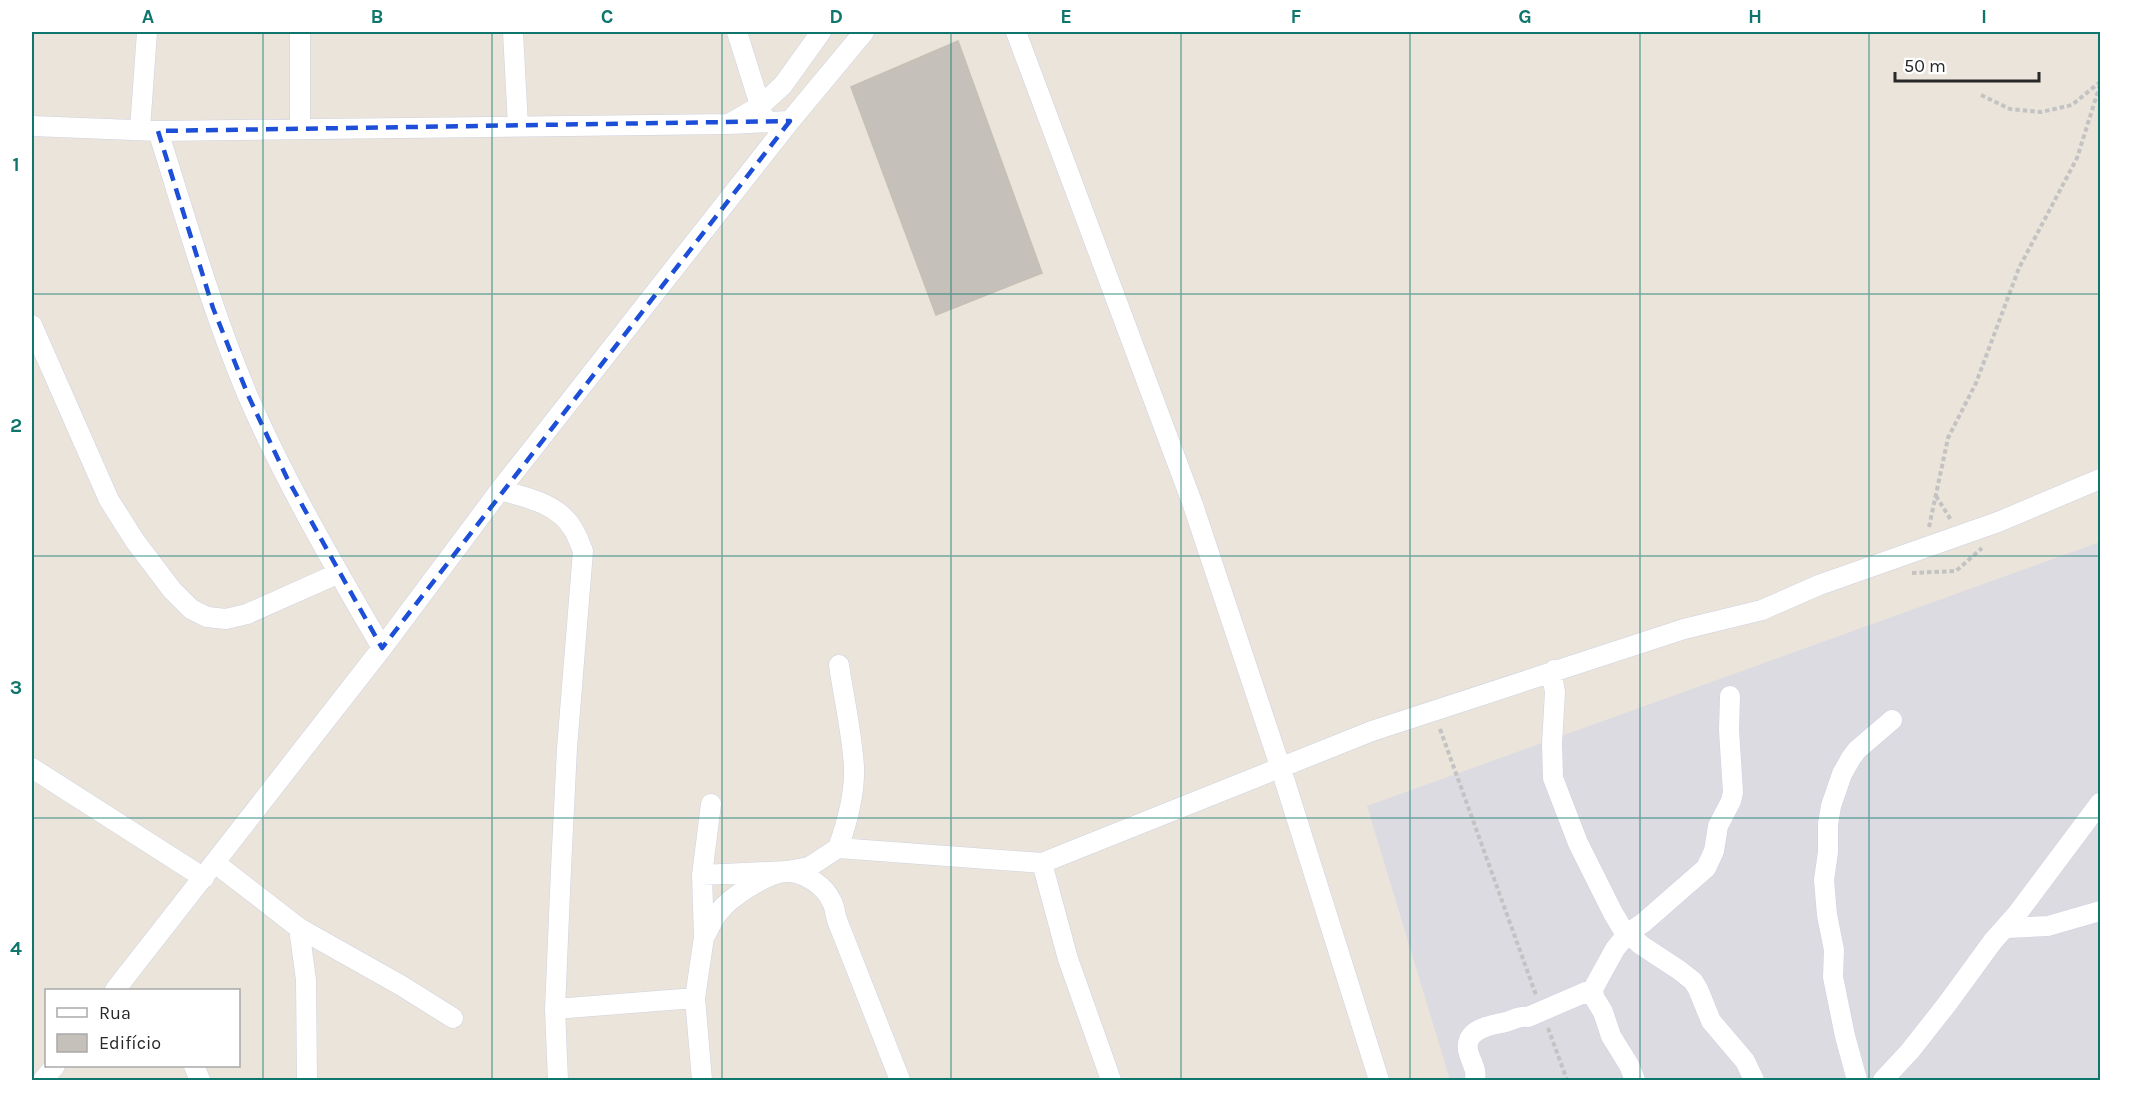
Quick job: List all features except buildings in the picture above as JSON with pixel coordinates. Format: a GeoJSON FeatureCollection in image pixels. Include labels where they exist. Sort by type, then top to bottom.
{"type":"FeatureCollection","features":[{"type":"Feature","properties":{"kind":"street"},"geometry":{"type":"LineString","coordinates":[[147,32],[149,130],[213,308],[248,395],[287,478],[382,648]]}},
{"type":"Feature","properties":{"kind":"street"},"geometry":{"type":"LineString","coordinates":[[300,32],[300,129]]}},
{"type":"Feature","properties":{"kind":"street"},"geometry":{"type":"LineString","coordinates":[[513,32],[518,126]]}},
{"type":"Feature","properties":{"kind":"street"},"geometry":{"type":"LineString","coordinates":[[737,32],[762,115]]}},
{"type":"Feature","properties":{"kind":"street"},"geometry":{"type":"LineString","coordinates":[[762,115],[821,32]]}},
{"type":"Feature","properties":{"kind":"street"},"geometry":{"type":"LineString","coordinates":[[120,989],[382,648],[500,490],[790,121],[864,32]]}},
{"type":"Feature","properties":{"kind":"street"},"geometry":{"type":"LineString","coordinates":[[1016,32],[1193,505],[1281,769],[1378,1080]]}},
{"type":"Feature","properties":{"kind":"street"},"geometry":{"type":"LineString","coordinates":[[32,126],[149,130],[729,124],[762,115],[790,121]]}},
{"type":"Feature","properties":{"kind":"street"},"geometry":{"type":"LineString","coordinates":[[32,325],[109,500],[135,541],[172,590],[191,609],[207,617],[226,619],[247,614],[339,573]]}},
{"type":"Feature","properties":{"kind":"street"},"geometry":{"type":"LineString","coordinates":[[702,875],[787,871],[809,867],[838,848],[1042,863],[1372,731],[1684,629],[1762,609],[1819,585],[1998,522],[2100,479]]}},
{"type":"Feature","properties":{"kind":"street"},"geometry":{"type":"LineString","coordinates":[[500,490],[541,503],[560,513],[574,529],[583,551],[567,748],[555,1009],[558,1080]]}},
{"type":"Feature","properties":{"kind":"street"},"geometry":{"type":"LineString","coordinates":[[838,848],[847,819],[854,767],[839,665]]}},
{"type":"Feature","properties":{"kind":"street"},"geometry":{"type":"LineString","coordinates":[[1554,670],[1552,675],[1555,692],[1553,778],[1578,843],[1622,927],[1656,956],[1679,969],[1692,981],[1698,989],[1711,1021],[1745,1061],[1754,1080]]}},
{"type":"Feature","properties":{"kind":"street"},"geometry":{"type":"LineString","coordinates":[[1635,1080],[1629,1065],[1611,1036],[1603,1012],[1594,997],[1593,989],[1615,949],[1628,933],[1700,874],[1706,868],[1714,851],[1718,826],[1731,801],[1733,792],[1729,730],[1730,696]]}},
{"type":"Feature","properties":{"kind":"street"},"geometry":{"type":"LineString","coordinates":[[1857,1080],[1833,977],[1834,950],[1827,915],[1824,880],[1828,852],[1828,824],[1831,806],[1842,774],[1851,758],[1863,744],[1892,720]]}},
{"type":"Feature","properties":{"kind":"street"},"geometry":{"type":"LineString","coordinates":[[32,768],[210,870],[299,928],[402,986],[453,1018]]}},
{"type":"Feature","properties":{"kind":"street"},"geometry":{"type":"LineString","coordinates":[[1883,1080],[1921,1037],[2100,803]]}},
{"type":"Feature","properties":{"kind":"street"},"geometry":{"type":"LineString","coordinates":[[702,1080],[695,998],[704,937],[702,875],[711,804]]}},
{"type":"Feature","properties":{"kind":"street"},"geometry":{"type":"LineString","coordinates":[[1042,863],[1068,958],[1111,1080]]}},
{"type":"Feature","properties":{"kind":"street"},"geometry":{"type":"LineString","coordinates":[[704,937],[717,914],[737,894],[760,881],[787,871],[806,877],[821,886],[832,901],[837,920],[900,1080]]}},
{"type":"Feature","properties":{"kind":"street"},"geometry":{"type":"LineString","coordinates":[[2006,928],[2048,926],[2100,911]]}},
{"type":"Feature","properties":{"kind":"street"},"geometry":{"type":"LineString","coordinates":[[299,928],[306,980],[307,1080]]}},
{"type":"Feature","properties":{"kind":"street"},"geometry":{"type":"LineString","coordinates":[[1476,1080],[1476,1070],[1468,1053],[1468,1044],[1472,1035],[1479,1029],[1504,1023],[1520,1016],[1528,1017],[1593,989]]}},
{"type":"Feature","properties":{"kind":"street"},"geometry":{"type":"LineString","coordinates":[[555,1009],[695,998]]}},
{"type":"Feature","properties":{"kind":"path"},"geometry":{"type":"LineString","coordinates":[[1981,95],[2010,109],[2041,112],[2072,105],[2100,83]]}},
{"type":"Feature","properties":{"kind":"path"},"geometry":{"type":"LineString","coordinates":[[1925,547],[1948,438],[1976,383],[2019,268],[2077,158],[2100,83]]}},
{"type":"Feature","properties":{"kind":"path"},"geometry":{"type":"LineString","coordinates":[[1936,495],[1961,535]]}},
{"type":"Feature","properties":{"kind":"path"},"geometry":{"type":"LineString","coordinates":[[1433,710],[1538,1002]]}},
{"type":"Feature","properties":{"kind":"path"},"geometry":{"type":"LineString","coordinates":[[1546,1024],[1567,1080]]}},
{"type":"Feature","properties":{"kind":"highlighted area"},"geometry":{"type":"Polygon","coordinates":[[[790,121],[382,648],[287,478],[248,395],[213,308],[158,131],[790,121]]]}},
{"type":"Feature","properties":{"kind":"shaded area"},"geometry":{"type":"Polygon","coordinates":[[[2100,542],[2100,1080],[1450,1080],[1367,806],[2100,542]]]}}]}
